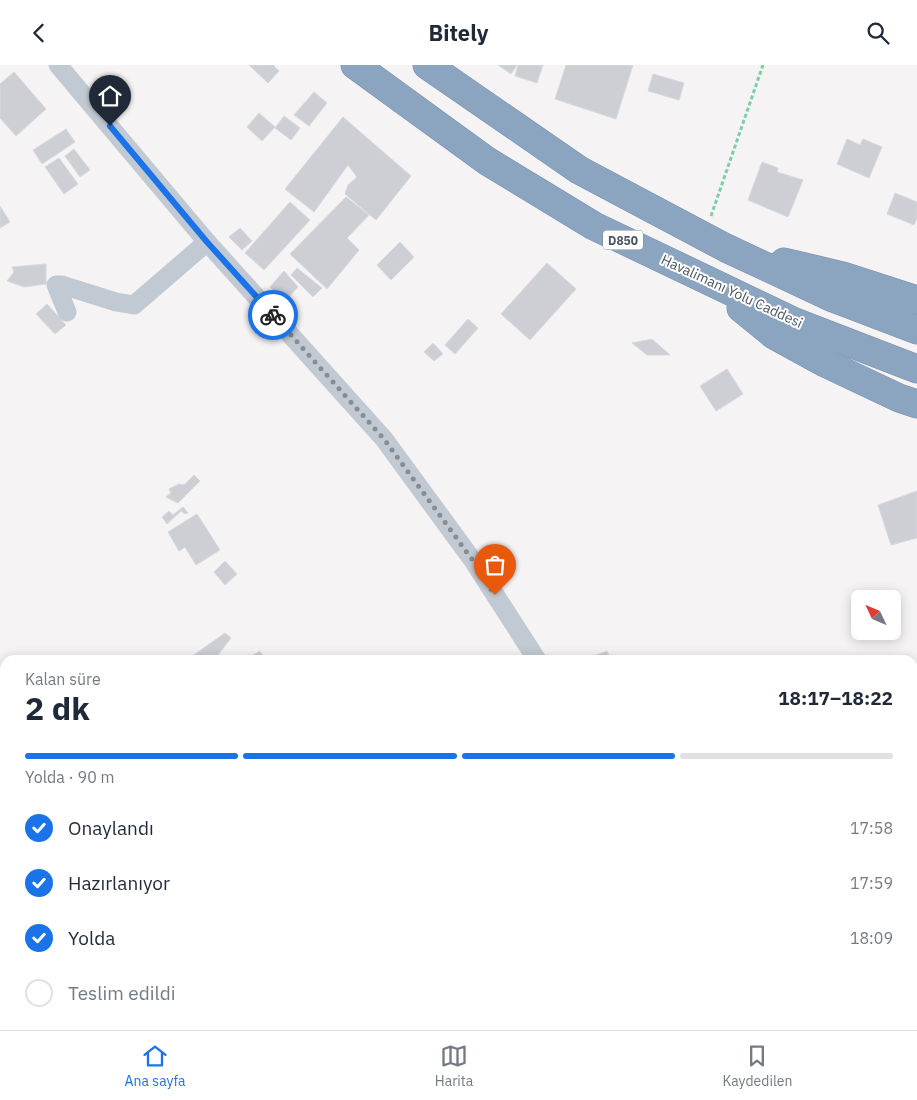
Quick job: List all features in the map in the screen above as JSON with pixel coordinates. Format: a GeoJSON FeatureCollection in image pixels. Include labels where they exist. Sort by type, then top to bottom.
{"type":"FeatureCollection","features":[{"type":"Feature","properties":{"kind":"highway","name":"Havalimanı Yolu Caddesi"},"geometry":{"type":"LineString","coordinates":[[355,65],[496,166],[594,226],[795,322],[917,369]]}},
{"type":"Feature","properties":{"kind":"highway"},"geometry":{"type":"LineString","coordinates":[[427,65],[579,171],[715,242],[833,298],[917,330]]}},
{"type":"Feature","properties":{"kind":"highway"},"geometry":{"type":"LineString","coordinates":[[715,242],[843,276],[917,299]]}},
{"type":"Feature","properties":{"kind":"highway"},"geometry":{"type":"LineString","coordinates":[[705,279],[774,335],[825,363],[899,399],[917,405]]}},
{"type":"Feature","properties":{"kind":"street"},"geometry":{"type":"LineString","coordinates":[[58,65],[207,242],[384,439],[474,562],[534,655]]}},
{"type":"Feature","properties":{"kind":"street"},"geometry":{"type":"LineString","coordinates":[[67,312],[56,285],[62,285],[116,302],[134,305],[207,242]]}},
{"type":"Feature","properties":{"kind":"path"},"geometry":{"type":"LineString","coordinates":[[715,242],[763,65]]}},
{"type":"Feature","properties":{"kind":"building"},"geometry":{"type":"Polygon","coordinates":[[[249,65],[273,65],[279,71],[268,83],[249,65]]]}},
{"type":"Feature","properties":{"kind":"building"},"geometry":{"type":"Polygon","coordinates":[[[498,65],[517,65],[511,74],[498,65]]]}},
{"type":"Feature","properties":{"kind":"building"},"geometry":{"type":"Polygon","coordinates":[[[518,65],[543,65],[537,83],[515,76],[518,65]]]}},
{"type":"Feature","properties":{"kind":"building"},"geometry":{"type":"Polygon","coordinates":[[[566,65],[633,65],[616,119],[555,99],[566,65]]]}},
{"type":"Feature","properties":{"kind":"building"},"geometry":{"type":"Polygon","coordinates":[[[14,72],[46,109],[16,136],[0,118],[0,84],[14,72]]]}},
{"type":"Feature","properties":{"kind":"building"},"geometry":{"type":"Polygon","coordinates":[[[653,74],[684,83],[679,100],[648,91],[653,74]]]}},
{"type":"Feature","properties":{"kind":"building"},"geometry":{"type":"Polygon","coordinates":[[[314,92],[327,103],[309,126],[294,115],[314,92]]]}},
{"type":"Feature","properties":{"kind":"building"},"geometry":{"type":"Polygon","coordinates":[[[259,113],[275,127],[262,141],[247,127],[259,113]]]}},
{"type":"Feature","properties":{"kind":"building"},"geometry":{"type":"Polygon","coordinates":[[[284,116],[300,128],[291,140],[275,128],[284,116]]]}},
{"type":"Feature","properties":{"kind":"building"},"geometry":{"type":"Polygon","coordinates":[[[343,117],[411,176],[376,220],[345,194],[348,185],[357,177],[348,165],[314,212],[285,189],[343,117]]]}},
{"type":"Feature","properties":{"kind":"building"},"geometry":{"type":"Polygon","coordinates":[[[66,129],[75,142],[42,164],[33,150],[66,129]]]}},
{"type":"Feature","properties":{"kind":"building"},"geometry":{"type":"Polygon","coordinates":[[[847,139],[860,145],[863,139],[882,147],[869,178],[837,164],[847,139]]]}},
{"type":"Feature","properties":{"kind":"building"},"geometry":{"type":"Polygon","coordinates":[[[74,149],[90,170],[80,177],[65,156],[74,149]]]}},
{"type":"Feature","properties":{"kind":"building"},"geometry":{"type":"Polygon","coordinates":[[[59,158],[78,184],[64,194],[45,167],[59,158]]]}},
{"type":"Feature","properties":{"kind":"building"},"geometry":{"type":"Polygon","coordinates":[[[762,162],[778,168],[777,172],[803,180],[788,217],[748,200],[762,162]]]}},
{"type":"Feature","properties":{"kind":"building"},"geometry":{"type":"Polygon","coordinates":[[[895,193],[917,202],[917,218],[914,225],[887,214],[895,193]]]}},
{"type":"Feature","properties":{"kind":"building"},"geometry":{"type":"Polygon","coordinates":[[[346,197],[369,215],[347,238],[359,250],[327,289],[290,254],[346,197]]]}},
{"type":"Feature","properties":{"kind":"building"},"geometry":{"type":"Polygon","coordinates":[[[290,202],[310,220],[264,270],[245,253],[290,202]]]}},
{"type":"Feature","properties":{"kind":"building"},"geometry":{"type":"Polygon","coordinates":[[[0,206],[10,222],[0,228],[0,206]]]}},
{"type":"Feature","properties":{"kind":"building"},"geometry":{"type":"Polygon","coordinates":[[[240,228],[252,241],[242,250],[229,237],[240,228]]]}},
{"type":"Feature","properties":{"kind":"building"},"geometry":{"type":"Polygon","coordinates":[[[400,242],[414,257],[391,280],[377,265],[400,242]]]}},
{"type":"Feature","properties":{"kind":"building"},"geometry":{"type":"Polygon","coordinates":[[[547,263],[576,289],[530,340],[501,314],[547,263]]]}},
{"type":"Feature","properties":{"kind":"building"},"geometry":{"type":"Polygon","coordinates":[[[46,264],[46,284],[24,287],[7,281],[14,272],[12,267],[46,264]]]}},
{"type":"Feature","properties":{"kind":"building"},"geometry":{"type":"Polygon","coordinates":[[[297,268],[322,288],[313,297],[291,275],[297,268]]]}},
{"type":"Feature","properties":{"kind":"building"},"geometry":{"type":"Polygon","coordinates":[[[284,271],[298,287],[284,302],[270,287],[284,271]]]}},
{"type":"Feature","properties":{"kind":"building"},"geometry":{"type":"Polygon","coordinates":[[[47,304],[66,325],[55,334],[36,314],[47,304]]]}},
{"type":"Feature","properties":{"kind":"building"},"geometry":{"type":"Polygon","coordinates":[[[468,319],[478,328],[455,354],[445,345],[468,319]]]}},
{"type":"Feature","properties":{"kind":"building"},"geometry":{"type":"Polygon","coordinates":[[[652,339],[670,355],[647,355],[632,343],[652,339]]]}},
{"type":"Feature","properties":{"kind":"building"},"geometry":{"type":"Polygon","coordinates":[[[433,343],[443,354],[434,361],[424,352],[433,343]]]}},
{"type":"Feature","properties":{"kind":"building"},"geometry":{"type":"Polygon","coordinates":[[[727,369],[743,394],[716,411],[700,386],[727,369]]]}},
{"type":"Feature","properties":{"kind":"building"},"geometry":{"type":"Polygon","coordinates":[[[194,475],[200,481],[178,503],[166,497],[171,493],[169,489],[179,484],[184,485],[194,475]]]}},
{"type":"Feature","properties":{"kind":"building"},"geometry":{"type":"Polygon","coordinates":[[[917,491],[917,538],[891,545],[878,505],[917,491]]]}},
{"type":"Feature","properties":{"kind":"building"},"geometry":{"type":"Polygon","coordinates":[[[183,507],[188,513],[185,514],[181,511],[167,524],[162,517],[169,511],[173,515],[183,507]]]}},
{"type":"Feature","properties":{"kind":"building"},"geometry":{"type":"Polygon","coordinates":[[[197,514],[220,550],[196,565],[185,547],[179,551],[168,532],[197,514]]]}},
{"type":"Feature","properties":{"kind":"building"},"geometry":{"type":"Polygon","coordinates":[[[225,561],[237,574],[225,585],[214,572],[225,561]]]}},
{"type":"Feature","properties":{"kind":"building"},"geometry":{"type":"Polygon","coordinates":[[[225,633],[231,638],[218,655],[194,655],[225,633]]]}},
{"type":"Feature","properties":{"kind":"building"},"geometry":{"type":"Polygon","coordinates":[[[260,651],[262,655],[253,655],[260,651]]]}},
{"type":"Feature","properties":{"kind":"building"},"geometry":{"type":"Polygon","coordinates":[[[607,651],[609,655],[597,655],[607,651]]]}},
{"type":"Feature","properties":{"kind":"way so far"},"geometry":{"type":"LineString","coordinates":[[273,315],[384,439],[474,562],[495,595]]}},
{"type":"Feature","properties":{"kind":"route"},"geometry":{"type":"LineString","coordinates":[[110,126],[207,242],[273,315]]}}]}
